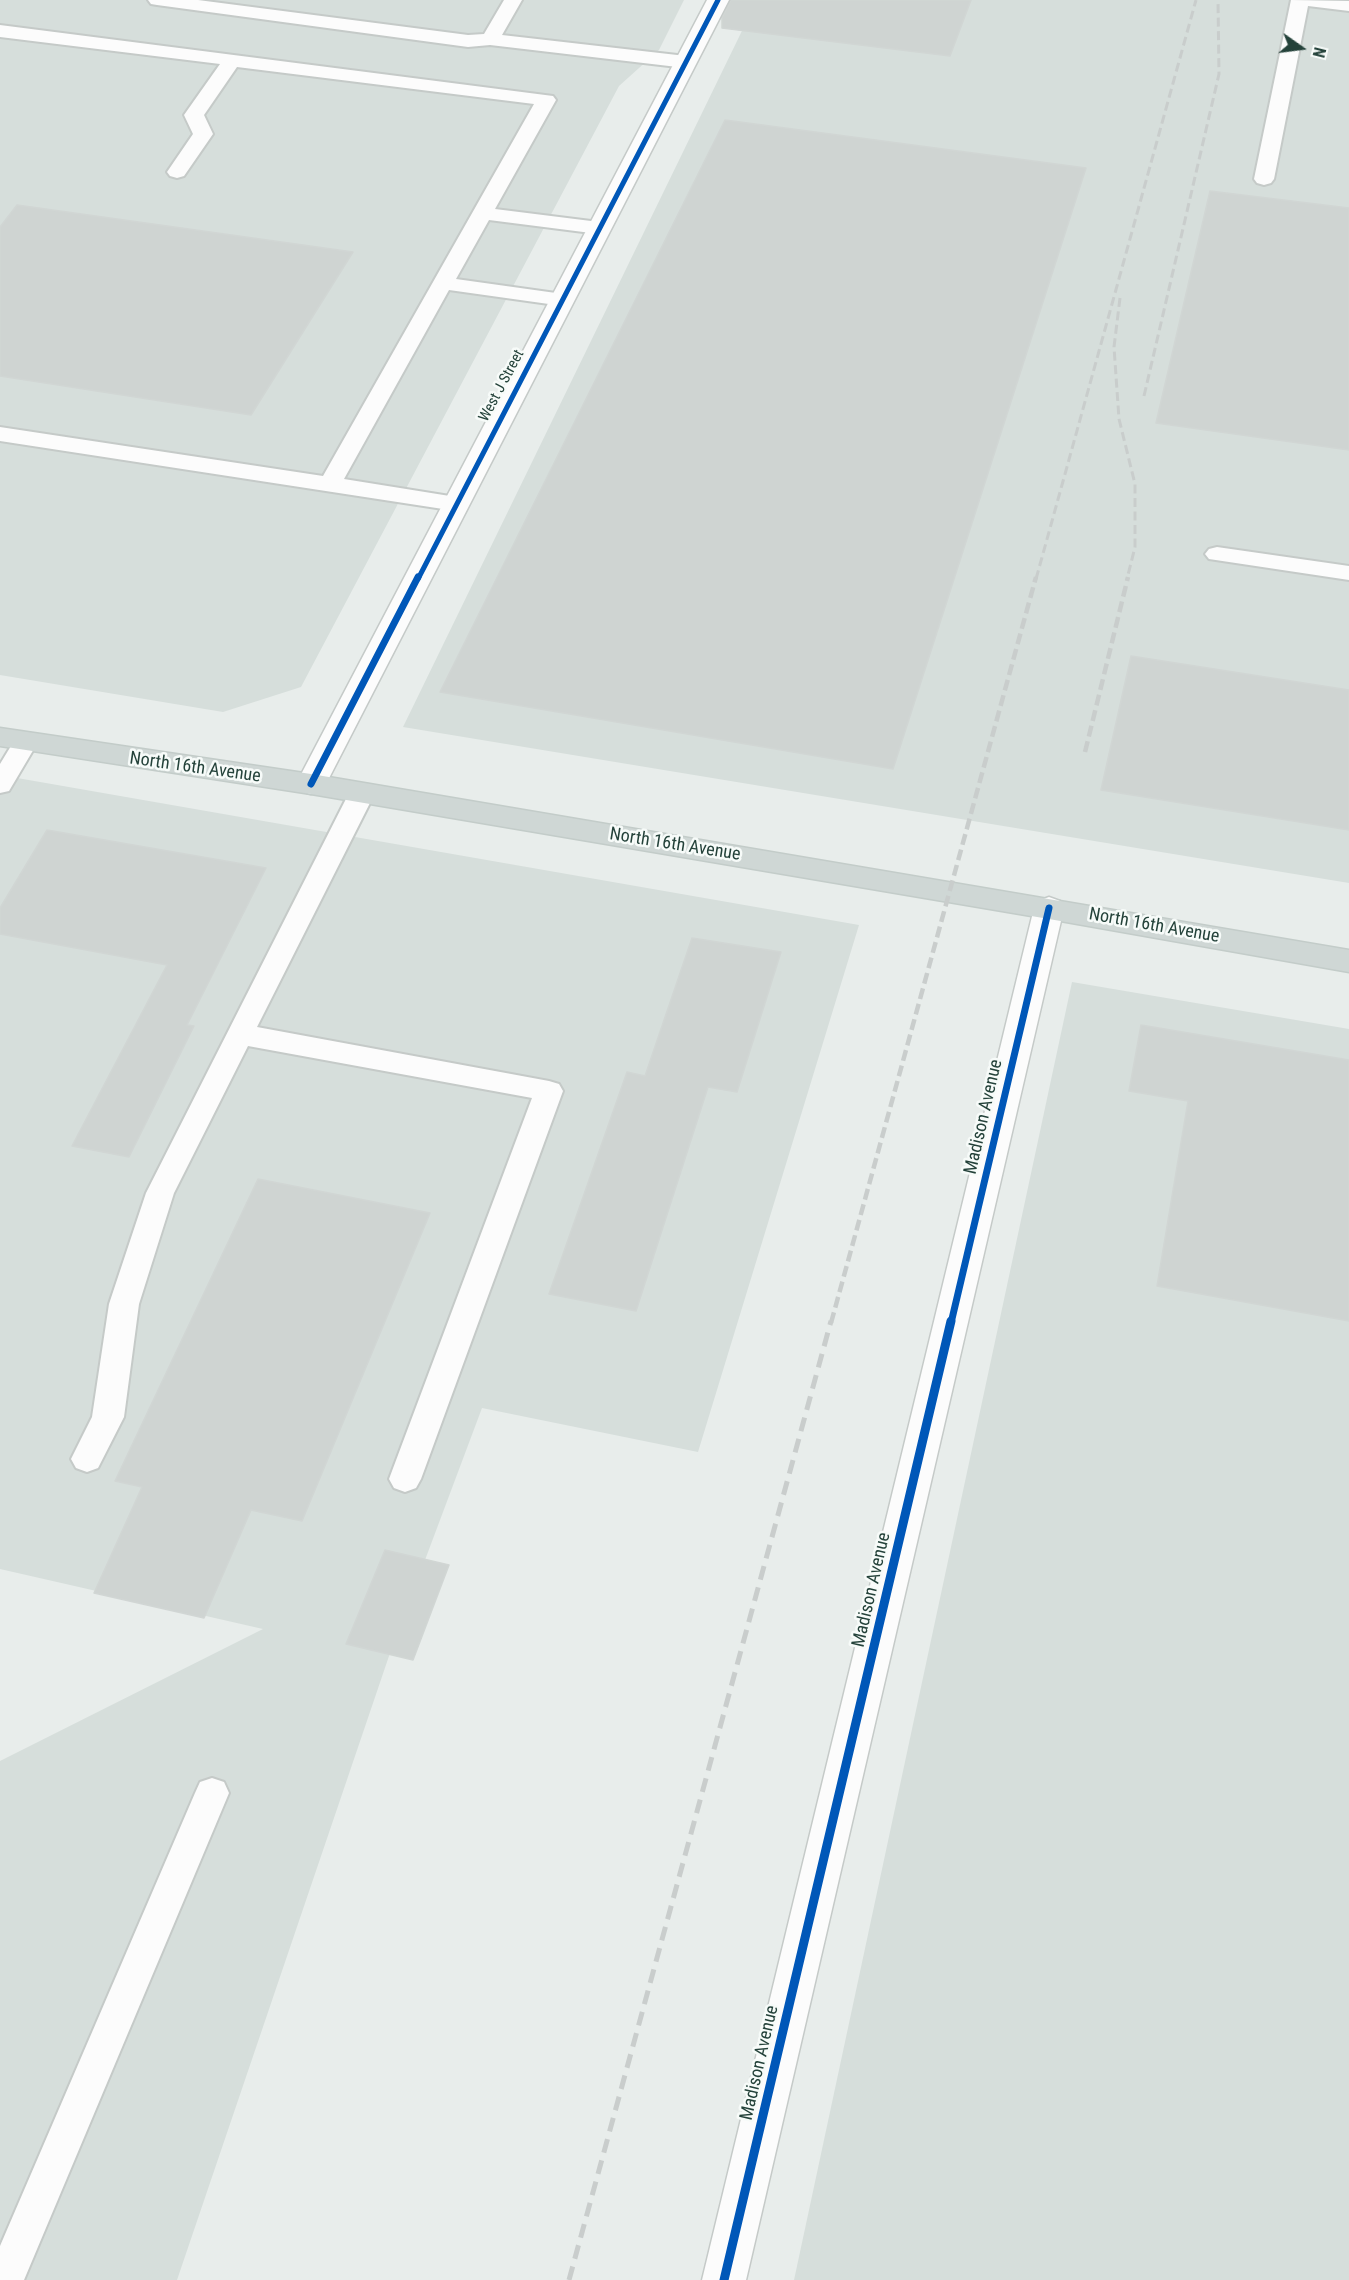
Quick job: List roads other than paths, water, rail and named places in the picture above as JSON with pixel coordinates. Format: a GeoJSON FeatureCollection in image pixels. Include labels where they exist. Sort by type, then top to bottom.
{"type":"FeatureCollection","features":[{"type":"Feature","properties":{"kind":"main road","name":"North 16th Avenue"},"geometry":{"type":"LineString","coordinates":[[13,740],[311,784],[1049,908],[1349,961]]}},
{"type":"Feature","properties":{"kind":"street","name":"West J Street"},"geometry":{"type":"LineString","coordinates":[[311,784],[718,0]]}},
{"type":"Feature","properties":{"kind":"street","name":"Madison Avenue"},"geometry":{"type":"LineString","coordinates":[[724,2280],[1049,908]]}},
{"type":"Feature","properties":{"kind":"lane"},"geometry":{"type":"LineString","coordinates":[[157,0],[468,40],[490,39],[686,62]]}},
{"type":"Feature","properties":{"kind":"lane"},"geometry":{"type":"LineString","coordinates":[[490,39],[513,0]]}},
{"type":"Feature","properties":{"kind":"lane"},"geometry":{"type":"LineString","coordinates":[[1264,179],[1300,0],[1349,6]]}},
{"type":"Feature","properties":{"kind":"lane"},"geometry":{"type":"LineString","coordinates":[[0,31],[546,100],[330,484]]}},
{"type":"Feature","properties":{"kind":"lane"},"geometry":{"type":"LineString","coordinates":[[177,172],[203,134],[194,115],[232,60]]}},
{"type":"Feature","properties":{"kind":"lane"},"geometry":{"type":"LineString","coordinates":[[483,213],[599,228]]}},
{"type":"Feature","properties":{"kind":"lane"},"geometry":{"type":"LineString","coordinates":[[443,283],[562,300]]}},
{"type":"Feature","properties":{"kind":"lane"},"geometry":{"type":"LineString","coordinates":[[0,434],[456,504]]}},
{"type":"Feature","properties":{"kind":"lane"},"geometry":{"type":"LineString","coordinates":[[1217,554],[1349,573]]}},
{"type":"Feature","properties":{"kind":"lane"},"geometry":{"type":"LineString","coordinates":[[0,785],[13,740]]}},
{"type":"Feature","properties":{"kind":"lane"},"geometry":{"type":"LineString","coordinates":[[87,1459],[108,1417],[124,1304],[160,1193],[362,793]]}},
{"type":"Feature","properties":{"kind":"lane"},"geometry":{"type":"LineString","coordinates":[[239,1034],[549,1091],[405,1479]]}},
{"type":"Feature","properties":{"kind":"lane"},"geometry":{"type":"LineString","coordinates":[[5,2280],[212,1793]]}},
{"type":"Feature","properties":{"kind":"railway"},"geometry":{"type":"LineString","coordinates":[[1036,579],[1196,0]]}},
{"type":"Feature","properties":{"kind":"railway"},"geometry":{"type":"LineString","coordinates":[[1144,396],[1219,74],[1218,0]]}},
{"type":"Feature","properties":{"kind":"railway"},"geometry":{"type":"LineString","coordinates":[[1120,298],[1114,347],[1119,419],[1135,484],[1135,547],[1127,579]]}},
{"type":"Feature","properties":{"kind":"railway"},"geometry":{"type":"LineString","coordinates":[[831,1323],[1036,577]]}},
{"type":"Feature","properties":{"kind":"railway"},"geometry":{"type":"LineString","coordinates":[[1085,752],[1128,577]]}},
{"type":"Feature","properties":{"kind":"railway"},"geometry":{"type":"LineString","coordinates":[[569,2280],[831,1321]]}}]}
